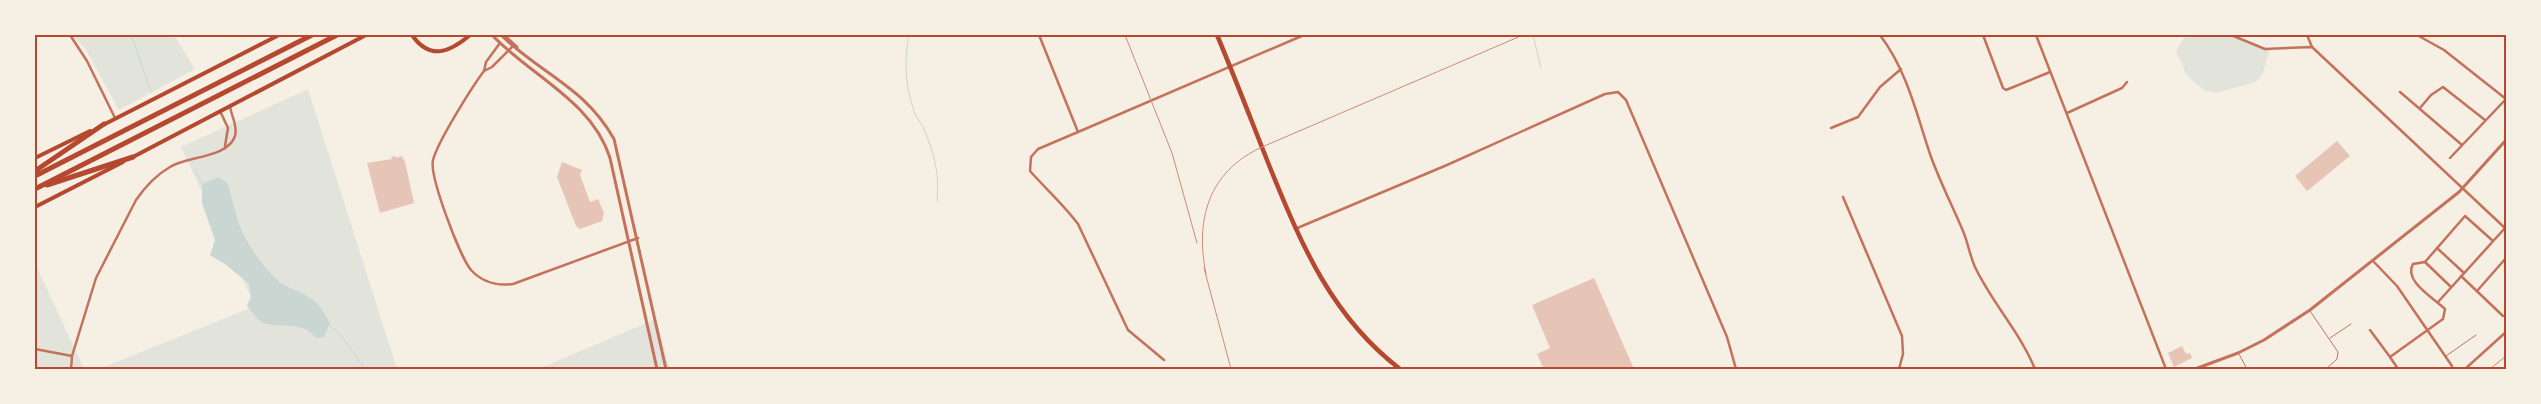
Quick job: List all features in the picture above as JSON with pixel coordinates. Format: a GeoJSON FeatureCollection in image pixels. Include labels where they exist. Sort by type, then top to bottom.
{"type":"FeatureCollection","features":[{"type":"Feature","properties":{"kind":"highway"},"geometry":{"type":"LineString","coordinates":[[35,176],[312,35]]}},
{"type":"Feature","properties":{"kind":"highway"},"geometry":{"type":"LineString","coordinates":[[35,189],[337,35]]}},
{"type":"Feature","properties":{"kind":"highway"},"geometry":{"type":"LineString","coordinates":[[35,171],[104,124]]}},
{"type":"Feature","properties":{"kind":"highway"},"geometry":{"type":"LineString","coordinates":[[35,189],[132,157]]}},
{"type":"Feature","properties":{"kind":"main road"},"geometry":{"type":"LineString","coordinates":[[35,158],[280,35]]}},
{"type":"Feature","properties":{"kind":"main road"},"geometry":{"type":"LineString","coordinates":[[35,206],[366,35]]}},
{"type":"Feature","properties":{"kind":"main road"},"geometry":{"type":"LineString","coordinates":[[412,35],[424,48],[438,51],[454,47],[470,35]]}},
{"type":"Feature","properties":{"kind":"main road"},"geometry":{"type":"LineString","coordinates":[[1217,35],[1295,230],[1320,278],[1345,315],[1369,342],[1400,369]]}},
{"type":"Feature","properties":{"kind":"street"},"geometry":{"type":"LineString","coordinates":[[70,35],[86,61],[115,118]]}},
{"type":"Feature","properties":{"kind":"street"},"geometry":{"type":"LineString","coordinates":[[492,35],[508,51],[578,108],[596,127],[606,144],[657,369]]}},
{"type":"Feature","properties":{"kind":"street"},"geometry":{"type":"LineString","coordinates":[[502,35],[513,46],[586,101],[603,121],[617,148],[666,369]]}},
{"type":"Feature","properties":{"kind":"street"},"geometry":{"type":"LineString","coordinates":[[502,35],[525,55]]}},
{"type":"Feature","properties":{"kind":"street"},"geometry":{"type":"LineString","coordinates":[[1039,35],[1078,132]]}},
{"type":"Feature","properties":{"kind":"street"},"geometry":{"type":"LineString","coordinates":[[1164,360],[1128,330],[1100,274],[1091,248],[1078,224],[1068,210],[1050,195],[1030,171],[1030,157],[1038,149],[1304,35]]}},
{"type":"Feature","properties":{"kind":"street"},"geometry":{"type":"LineString","coordinates":[[1880,35],[1913,96],[1936,171],[1964,233],[1976,268],[1992,298],[2020,338],[2035,369]]}},
{"type":"Feature","properties":{"kind":"street"},"geometry":{"type":"LineString","coordinates":[[1983,35],[2003,88],[2006,90],[2050,72]]}},
{"type":"Feature","properties":{"kind":"street"},"geometry":{"type":"LineString","coordinates":[[2036,35],[2166,369]]}},
{"type":"Feature","properties":{"kind":"street"},"geometry":{"type":"LineString","coordinates":[[2231,35],[2265,49],[2312,47]]}},
{"type":"Feature","properties":{"kind":"street"},"geometry":{"type":"LineString","coordinates":[[2307,35],[2312,47],[2462,189],[2506,228],[2438,302]]}},
{"type":"Feature","properties":{"kind":"street"},"geometry":{"type":"LineString","coordinates":[[2417,35],[2444,50],[2506,99],[2450,158]]}},
{"type":"Feature","properties":{"kind":"street"},"geometry":{"type":"LineString","coordinates":[[500,43],[486,62],[484,71],[439,147],[432,164],[435,185],[464,259],[472,271],[491,283],[513,284],[628,240],[638,238]]}},
{"type":"Feature","properties":{"kind":"street"},"geometry":{"type":"LineString","coordinates":[[484,71],[492,68],[513,46]]}},
{"type":"Feature","properties":{"kind":"street"},"geometry":{"type":"LineString","coordinates":[[1830,128],[1858,116],[1880,87],[1900,69]]}},
{"type":"Feature","properties":{"kind":"street"},"geometry":{"type":"LineString","coordinates":[[2067,113],[2122,88],[2127,82]]}},
{"type":"Feature","properties":{"kind":"street"},"geometry":{"type":"LineString","coordinates":[[2420,108],[2431,94],[2443,87],[2485,120]]}},
{"type":"Feature","properties":{"kind":"street"},"geometry":{"type":"LineString","coordinates":[[1295,230],[1442,168],[1603,95],[1618,92],[1626,100],[1727,337],[1736,369]]}},
{"type":"Feature","properties":{"kind":"street"},"geometry":{"type":"LineString","coordinates":[[2400,92],[2462,145]]}},
{"type":"Feature","properties":{"kind":"street"},"geometry":{"type":"LineString","coordinates":[[578,108],[580,102],[586,101]]}},
{"type":"Feature","properties":{"kind":"street"},"geometry":{"type":"LineString","coordinates":[[71,369],[72,356],[96,278],[136,200],[144,189],[170,167],[186,160],[214,153],[232,142],[236,132],[230,106]]}},
{"type":"Feature","properties":{"kind":"street"},"geometry":{"type":"LineString","coordinates":[[220,111],[228,128],[224,148]]}},
{"type":"Feature","properties":{"kind":"street"},"geometry":{"type":"LineString","coordinates":[[2195,369],[2238,353],[2264,340],[2310,310],[2374,262],[2462,189],[2506,140]]}},
{"type":"Feature","properties":{"kind":"street"},"geometry":{"type":"LineString","coordinates":[[1844,197],[1902,336],[1903,354],[1899,369]]}},
{"type":"Feature","properties":{"kind":"street"},"geometry":{"type":"LineString","coordinates":[[2390,357],[2445,316],[2445,309],[2411,278],[2409,270],[2413,264],[2426,262],[2465,216],[2493,241]]}},
{"type":"Feature","properties":{"kind":"street"},"geometry":{"type":"LineString","coordinates":[[2437,248],[2464,273]]}},
{"type":"Feature","properties":{"kind":"street"},"geometry":{"type":"LineString","coordinates":[[2477,291],[2506,258]]}},
{"type":"Feature","properties":{"kind":"street"},"geometry":{"type":"LineString","coordinates":[[2374,262],[2398,286],[2452,366]]}},
{"type":"Feature","properties":{"kind":"street"},"geometry":{"type":"LineString","coordinates":[[2426,262],[2451,287]]}},
{"type":"Feature","properties":{"kind":"street"},"geometry":{"type":"LineString","coordinates":[[2462,276],[2503,316]]}},
{"type":"Feature","properties":{"kind":"street"},"geometry":{"type":"LineString","coordinates":[[2370,330],[2398,369]]}},
{"type":"Feature","properties":{"kind":"street"},"geometry":{"type":"LineString","coordinates":[[2465,369],[2506,332]]}},
{"type":"Feature","properties":{"kind":"street"},"geometry":{"type":"LineString","coordinates":[[35,349],[72,356]]}},
{"type":"Feature","properties":{"kind":"lane"},"geometry":{"type":"LineString","coordinates":[[2310,310],[2330,339],[2338,355],[2326,369]]}},
{"type":"Feature","properties":{"kind":"lane"},"geometry":{"type":"LineString","coordinates":[[2330,339],[2351,324]]}},
{"type":"Feature","properties":{"kind":"lane"},"geometry":{"type":"LineString","coordinates":[[2445,356],[2476,334]]}},
{"type":"Feature","properties":{"kind":"lane"},"geometry":{"type":"LineString","coordinates":[[2238,353],[2247,369]]}},
{"type":"Feature","properties":{"kind":"lane"},"geometry":{"type":"LineString","coordinates":[[2331,365],[2334,369]]}},
{"type":"Feature","properties":{"kind":"shaded area"},"geometry":{"type":"Polygon","coordinates":[[[71,35],[174,35],[195,69],[119,110],[85,48],[71,35]]]}},
{"type":"Feature","properties":{"kind":"shaded area"},"geometry":{"type":"Polygon","coordinates":[[[2186,35],[2231,35],[2246,43],[2270,49],[2262,75],[2256,82],[2216,93],[2204,90],[2187,76],[2176,51],[2186,35]]]}},
{"type":"Feature","properties":{"kind":"shaded area"},"geometry":{"type":"Polygon","coordinates":[[[308,89],[397,369],[99,369],[255,306],[181,147],[308,89]]]}},
{"type":"Feature","properties":{"kind":"shaded area"},"geometry":{"type":"Polygon","coordinates":[[[219,177],[227,183],[237,219],[259,260],[279,282],[315,301],[322,310],[330,323],[324,337],[316,338],[310,332],[298,327],[271,325],[261,322],[247,306],[251,296],[249,284],[225,264],[210,255],[215,240],[202,203],[202,184],[219,177]]]}},
{"type":"Feature","properties":{"kind":"shaded area"},"geometry":{"type":"Polygon","coordinates":[[[35,263],[84,369],[35,369],[35,263]]]}},
{"type":"Feature","properties":{"kind":"shaded area"},"geometry":{"type":"Polygon","coordinates":[[[656,319],[670,369],[538,369],[656,319]]]}},
{"type":"Feature","properties":{"kind":"building"},"geometry":{"type":"Polygon","coordinates":[[[2337,141],[2350,156],[2307,191],[2295,176],[2337,141]]]}},
{"type":"Feature","properties":{"kind":"building"},"geometry":{"type":"Polygon","coordinates":[[[396,156],[396,158],[402,156],[405,162],[414,203],[380,213],[367,163],[392,159],[391,157],[396,156]]]}},
{"type":"Feature","properties":{"kind":"building"},"geometry":{"type":"Polygon","coordinates":[[[562,162],[582,170],[580,175],[590,202],[598,199],[604,213],[602,221],[580,229],[576,226],[557,177],[562,162]]]}},
{"type":"Feature","properties":{"kind":"building"},"geometry":{"type":"Polygon","coordinates":[[[1594,278],[1634,369],[1544,369],[1537,354],[1550,348],[1532,305],[1594,278]]]}},
{"type":"Feature","properties":{"kind":"building"},"geometry":{"type":"Polygon","coordinates":[[[2182,346],[2186,354],[2190,353],[2192,358],[2174,367],[2168,353],[2182,346]]]}},
{"type":"Feature","properties":{"kind":"waterway"},"geometry":{"type":"LineString","coordinates":[[131,35],[151,91]]}},
{"type":"Feature","properties":{"kind":"waterway"},"geometry":{"type":"LineString","coordinates":[[909,35],[906,54],[907,83],[915,113],[923,127],[933,154],[938,182],[937,201]]}},
{"type":"Feature","properties":{"kind":"waterway"},"geometry":{"type":"LineString","coordinates":[[1533,35],[1541,68]]}},
{"type":"Feature","properties":{"kind":"waterway"},"geometry":{"type":"LineString","coordinates":[[195,170],[202,184]]}},
{"type":"Feature","properties":{"kind":"waterway"},"geometry":{"type":"LineString","coordinates":[[329,325],[340,334],[365,369]]}},
{"type":"Feature","properties":{"kind":"railway"},"geometry":{"type":"LineString","coordinates":[[1125,35],[1172,153],[1197,243]]}},
{"type":"Feature","properties":{"kind":"railway"},"geometry":{"type":"LineString","coordinates":[[1206,274],[1203,235],[1205,217],[1210,200],[1218,184],[1229,170],[1244,157],[1262,147],[1523,35]]}},
{"type":"Feature","properties":{"kind":"railway"},"geometry":{"type":"LineString","coordinates":[[1204,268],[1231,369]]}},
{"type":"Feature","properties":{"kind":"railway"},"geometry":{"type":"LineString","coordinates":[[2490,369],[2506,356]]}}]}
